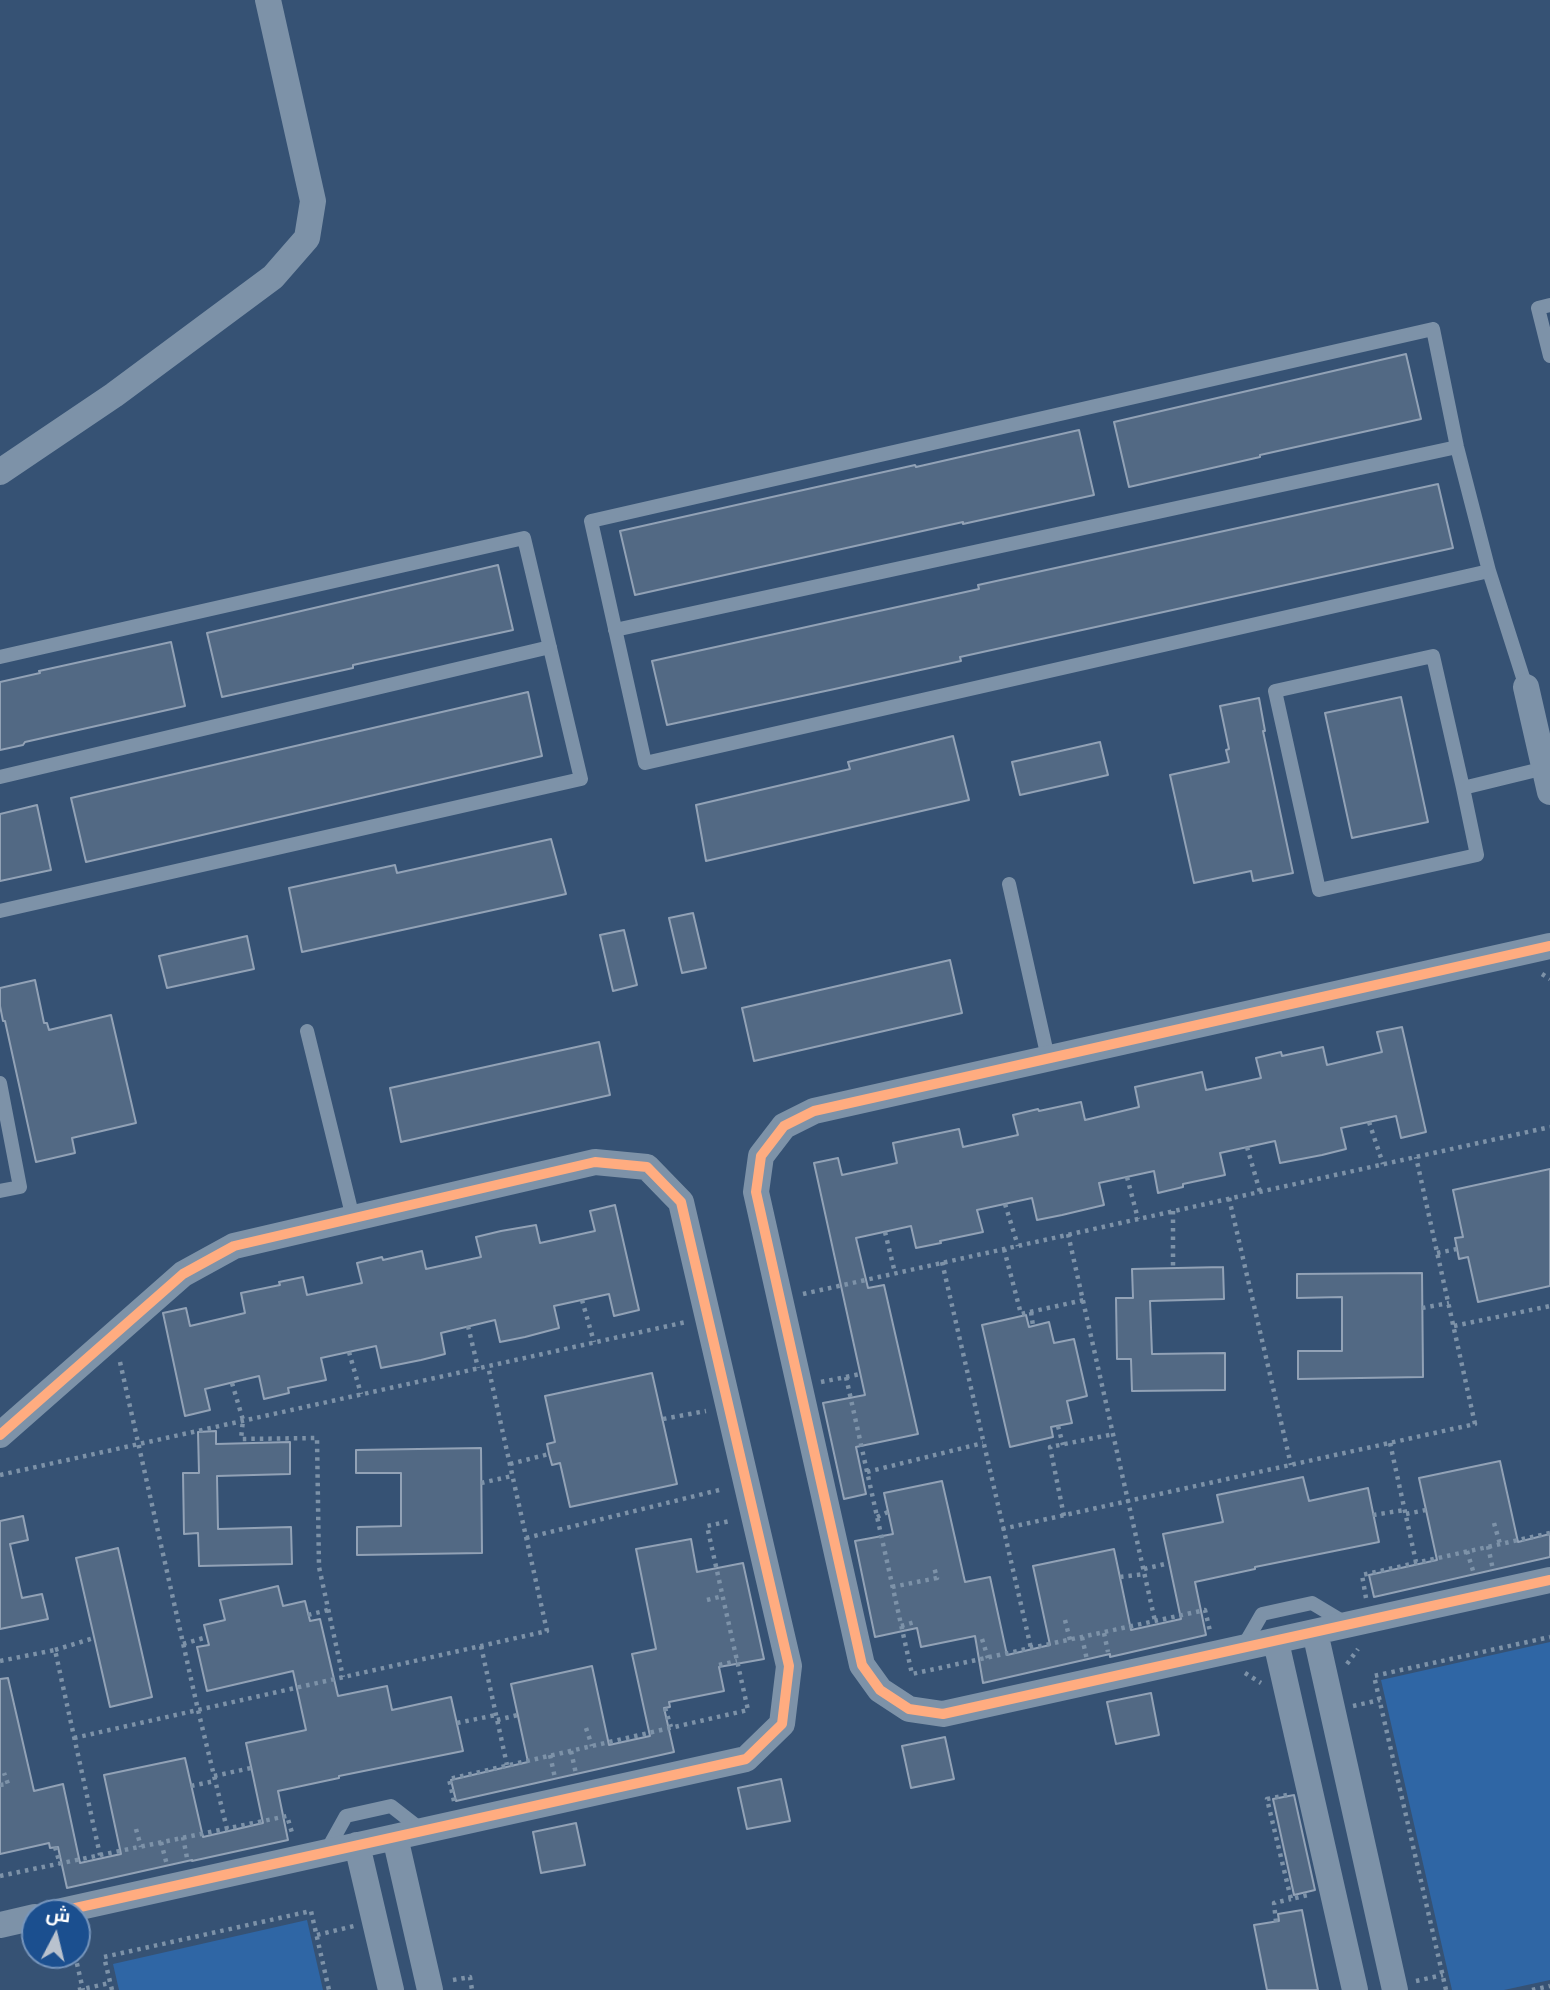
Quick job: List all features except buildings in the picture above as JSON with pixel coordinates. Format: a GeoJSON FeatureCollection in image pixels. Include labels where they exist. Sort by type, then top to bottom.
{"type":"FeatureCollection","features":[{"type":"Feature","properties":{"kind":"street"},"geometry":{"type":"LineString","coordinates":[[0,472],[114,395],[273,277],[307,238],[313,201],[268,0]]}},
{"type":"Feature","properties":{"kind":"street"},"geometry":{"type":"LineString","coordinates":[[1527,687],[1547,780]]}},
{"type":"Feature","properties":{"kind":"street"},"geometry":{"type":"LineString","coordinates":[[1550,946],[814,1111],[784,1126],[761,1156],[756,1192],[862,1665],[880,1690],[909,1709],[943,1714],[1239,1660],[1276,1642],[1315,1632],[1355,1635],[1550,1580]]}},
{"type":"Feature","properties":{"kind":"street"},"geometry":{"type":"LineString","coordinates":[[0,1435],[183,1274],[234,1246],[595,1162],[647,1167],[681,1202],[789,1666],[782,1724],[746,1759],[91,1904]]}},
{"type":"Feature","properties":{"kind":"street"},"geometry":{"type":"LineString","coordinates":[[1315,1632],[1400,1987]]}},
{"type":"Feature","properties":{"kind":"street"},"geometry":{"type":"LineString","coordinates":[[1276,1642],[1355,1990]]}},
{"type":"Feature","properties":{"kind":"street"},"geometry":{"type":"LineString","coordinates":[[395,1837],[436,1986]]}},
{"type":"Feature","properties":{"kind":"street"},"geometry":{"type":"LineString","coordinates":[[357,1845],[391,1990]]}},
{"type":"Feature","properties":{"kind":"street"},"geometry":{"type":"LineString","coordinates":[[0,1925],[21,1920]]}},
{"type":"Feature","properties":{"kind":"lane"},"geometry":{"type":"LineString","coordinates":[[1550,305],[1538,308],[1550,356]]}},
{"type":"Feature","properties":{"kind":"lane"},"geometry":{"type":"LineString","coordinates":[[1489,571],[645,763],[591,521],[1433,329],[1457,447],[1489,571],[1527,687]]}},
{"type":"Feature","properties":{"kind":"lane"},"geometry":{"type":"LineString","coordinates":[[615,630],[1457,447]]}},
{"type":"Feature","properties":{"kind":"lane"},"geometry":{"type":"LineString","coordinates":[[0,657],[524,538],[581,779],[0,911]]}},
{"type":"Feature","properties":{"kind":"lane"},"geometry":{"type":"LineString","coordinates":[[0,777],[550,647]]}},
{"type":"Feature","properties":{"kind":"lane"},"geometry":{"type":"LineString","coordinates":[[1433,656],[1463,788],[1477,855],[1319,890],[1275,691],[1433,656]]}},
{"type":"Feature","properties":{"kind":"lane"},"geometry":{"type":"LineString","coordinates":[[1463,788],[1547,780]]}},
{"type":"Feature","properties":{"kind":"lane"},"geometry":{"type":"LineString","coordinates":[[1009,884],[1048,1058]]}},
{"type":"Feature","properties":{"kind":"lane"},"geometry":{"type":"LineString","coordinates":[[307,1031],[353,1218]]}},
{"type":"Feature","properties":{"kind":"lane"},"geometry":{"type":"LineString","coordinates":[[0,1083],[20,1187],[0,1191]]}},
{"type":"Feature","properties":{"kind":"lane"},"geometry":{"type":"LineString","coordinates":[[1239,1660],[1262,1614],[1312,1602],[1355,1635]]}},
{"type":"Feature","properties":{"kind":"lane"},"geometry":{"type":"LineString","coordinates":[[326,1852],[346,1816],[391,1806],[423,1831]]}},
{"type":"Feature","properties":{"kind":"path"},"geometry":{"type":"LineString","coordinates":[[1539,973],[1550,979]]}},
{"type":"Feature","properties":{"kind":"path"},"geometry":{"type":"LineString","coordinates":[[1369,1122],[1383,1164]]}},
{"type":"Feature","properties":{"kind":"path"},"geometry":{"type":"LineString","coordinates":[[797,1295],[1550,1127]]}},
{"type":"Feature","properties":{"kind":"path"},"geometry":{"type":"LineString","coordinates":[[1247,1147],[1260,1192]]}},
{"type":"Feature","properties":{"kind":"path"},"geometry":{"type":"LineString","coordinates":[[1002,1529],[1475,1424],[1416,1157]]}},
{"type":"Feature","properties":{"kind":"path"},"geometry":{"type":"LineString","coordinates":[[1127,1177],[1138,1219]]}},
{"type":"Feature","properties":{"kind":"path"},"geometry":{"type":"LineString","coordinates":[[1229,1198],[1292,1465]]}},
{"type":"Feature","properties":{"kind":"path"},"geometry":{"type":"LineString","coordinates":[[1006,1204],[1018,1246]]}},
{"type":"Feature","properties":{"kind":"path"},"geometry":{"type":"LineString","coordinates":[[1173,1211],[1173,1268]]}},
{"type":"Feature","properties":{"kind":"path"},"geometry":{"type":"LineString","coordinates":[[885,1232],[895,1273]]}},
{"type":"Feature","properties":{"kind":"path"},"geometry":{"type":"LineString","coordinates":[[1068,1234],[1155,1621]]}},
{"type":"Feature","properties":{"kind":"path"},"geometry":{"type":"LineString","coordinates":[[1004,1249],[1021,1314],[1084,1300]]}},
{"type":"Feature","properties":{"kind":"path"},"geometry":{"type":"LineString","coordinates":[[1437,1253],[1457,1249]]}},
{"type":"Feature","properties":{"kind":"path"},"geometry":{"type":"LineString","coordinates":[[942,1262],[1031,1648]]}},
{"type":"Feature","properties":{"kind":"path"},"geometry":{"type":"LineString","coordinates":[[582,1300],[594,1342]]}},
{"type":"Feature","properties":{"kind":"path"},"geometry":{"type":"LineString","coordinates":[[1422,1308],[1448,1303]]}},
{"type":"Feature","properties":{"kind":"path"},"geometry":{"type":"LineString","coordinates":[[1454,1326],[1550,1306]]}},
{"type":"Feature","properties":{"kind":"path"},"geometry":{"type":"LineString","coordinates":[[1031,1312],[1033,1326]]}},
{"type":"Feature","properties":{"kind":"path"},"geometry":{"type":"LineString","coordinates":[[0,1475],[691,1320]]}},
{"type":"Feature","properties":{"kind":"path"},"geometry":{"type":"LineString","coordinates":[[468,1326],[478,1368]]}},
{"type":"Feature","properties":{"kind":"path"},"geometry":{"type":"LineString","coordinates":[[349,1352],[361,1394]]}},
{"type":"Feature","properties":{"kind":"path"},"geometry":{"type":"LineString","coordinates":[[118,1355],[227,1829]]}},
{"type":"Feature","properties":{"kind":"path"},"geometry":{"type":"LineString","coordinates":[[74,1738],[547,1631],[488,1366]]}},
{"type":"Feature","properties":{"kind":"path"},"geometry":{"type":"LineString","coordinates":[[817,1382],[860,1374]]}},
{"type":"Feature","properties":{"kind":"path"},"geometry":{"type":"LineString","coordinates":[[846,1377],[912,1674],[1205,1610],[1212,1638]]}},
{"type":"Feature","properties":{"kind":"path"},"geometry":{"type":"LineString","coordinates":[[232,1383],[243,1420],[240,1441],[317,1438],[319,1567],[343,1677]]}},
{"type":"Feature","properties":{"kind":"path"},"geometry":{"type":"LineString","coordinates":[[663,1419],[707,1410],[710,1406]]}},
{"type":"Feature","properties":{"kind":"path"},"geometry":{"type":"LineString","coordinates":[[1058,1426],[1063,1445]]}},
{"type":"Feature","properties":{"kind":"path"},"geometry":{"type":"LineString","coordinates":[[1064,1516],[1050,1447],[1114,1434]]}},
{"type":"Feature","properties":{"kind":"path"},"geometry":{"type":"LineString","coordinates":[[867,1472],[983,1443]]}},
{"type":"Feature","properties":{"kind":"path"},"geometry":{"type":"LineString","coordinates":[[1390,1443],[1416,1562]]}},
{"type":"Feature","properties":{"kind":"path"},"geometry":{"type":"LineString","coordinates":[[510,1464],[549,1454]]}},
{"type":"Feature","properties":{"kind":"path"},"geometry":{"type":"LineString","coordinates":[[481,1483],[512,1476]]}},
{"type":"Feature","properties":{"kind":"path"},"geometry":{"type":"LineString","coordinates":[[526,1538],[723,1489],[727,1491]]}},
{"type":"Feature","properties":{"kind":"path"},"geometry":{"type":"LineString","coordinates":[[1373,1515],[1426,1510]]}},
{"type":"Feature","properties":{"kind":"path"},"geometry":{"type":"LineString","coordinates":[[877,1517],[888,1512]]}},
{"type":"Feature","properties":{"kind":"path"},"geometry":{"type":"LineString","coordinates":[[449,1808],[455,1806],[449,1779],[748,1710],[707,1526],[730,1521],[733,1516]]}},
{"type":"Feature","properties":{"kind":"path"},"geometry":{"type":"LineString","coordinates":[[1494,1523],[1500,1544]]}},
{"type":"Feature","properties":{"kind":"path"},"geometry":{"type":"LineString","coordinates":[[1368,1605],[1362,1575],[1550,1533]]}},
{"type":"Feature","properties":{"kind":"path"},"geometry":{"type":"LineString","coordinates":[[1487,1577],[1494,1575],[1488,1546]]}},
{"type":"Feature","properties":{"kind":"path"},"geometry":{"type":"LineString","coordinates":[[1467,1551],[1476,1580]]}},
{"type":"Feature","properties":{"kind":"path"},"geometry":{"type":"LineString","coordinates":[[1120,1577],[1169,1563]]}},
{"type":"Feature","properties":{"kind":"path"},"geometry":{"type":"LineString","coordinates":[[892,1587],[937,1578],[933,1567]]}},
{"type":"Feature","properties":{"kind":"path"},"geometry":{"type":"LineString","coordinates":[[707,1600],[723,1596]]}},
{"type":"Feature","properties":{"kind":"path"},"geometry":{"type":"LineString","coordinates":[[309,1615],[328,1610]]}},
{"type":"Feature","properties":{"kind":"path"},"geometry":{"type":"LineString","coordinates":[[1065,1620],[1070,1640]]}},
{"type":"Feature","properties":{"kind":"path"},"geometry":{"type":"LineString","coordinates":[[901,1626],[915,1622]]}},
{"type":"Feature","properties":{"kind":"path"},"geometry":{"type":"LineString","coordinates":[[1342,1671],[1354,1652],[1355,1635]]}},
{"type":"Feature","properties":{"kind":"path"},"geometry":{"type":"LineString","coordinates":[[183,1644],[207,1637]]}},
{"type":"Feature","properties":{"kind":"path"},"geometry":{"type":"LineString","coordinates":[[1446,1990],[1374,1676],[1550,1637]]}},
{"type":"Feature","properties":{"kind":"path"},"geometry":{"type":"LineString","coordinates":[[0,1661],[55,1650],[94,1638]]}},
{"type":"Feature","properties":{"kind":"path"},"geometry":{"type":"LineString","coordinates":[[982,1639],[988,1658]]}},
{"type":"Feature","properties":{"kind":"path"},"geometry":{"type":"LineString","coordinates":[[481,1646],[508,1765]]}},
{"type":"Feature","properties":{"kind":"path"},"geometry":{"type":"LineString","coordinates":[[55,1650],[100,1855]]}},
{"type":"Feature","properties":{"kind":"path"},"geometry":{"type":"LineString","coordinates":[[1239,1660],[1246,1673],[1261,1682],[1268,1692]]}},
{"type":"Feature","properties":{"kind":"path"},"geometry":{"type":"LineString","coordinates":[[719,1665],[737,1661]]}},
{"type":"Feature","properties":{"kind":"path"},"geometry":{"type":"LineString","coordinates":[[1343,1708],[1380,1700]]}},
{"type":"Feature","properties":{"kind":"path"},"geometry":{"type":"LineString","coordinates":[[665,1708],[671,1727]]}},
{"type":"Feature","properties":{"kind":"path"},"geometry":{"type":"LineString","coordinates":[[457,1723],[518,1715]]}},
{"type":"Feature","properties":{"kind":"path"},"geometry":{"type":"LineString","coordinates":[[586,1728],[592,1745]]}},
{"type":"Feature","properties":{"kind":"path"},"geometry":{"type":"LineString","coordinates":[[571,1751],[577,1777],[573,1780]]}},
{"type":"Feature","properties":{"kind":"path"},"geometry":{"type":"LineString","coordinates":[[550,1755],[555,1781],[559,1783]]}},
{"type":"Feature","properties":{"kind":"path"},"geometry":{"type":"LineString","coordinates":[[191,1786],[251,1768]]}},
{"type":"Feature","properties":{"kind":"path"},"geometry":{"type":"LineString","coordinates":[[0,1785],[8,1784],[4,1773]]}},
{"type":"Feature","properties":{"kind":"path"},"geometry":{"type":"LineString","coordinates":[[1291,1899],[1267,1799],[1297,1793]]}},
{"type":"Feature","properties":{"kind":"path"},"geometry":{"type":"LineString","coordinates":[[0,1876],[288,1816],[294,1842]]}},
{"type":"Feature","properties":{"kind":"path"},"geometry":{"type":"LineString","coordinates":[[136,1829],[141,1847]]}},
{"type":"Feature","properties":{"kind":"path"},"geometry":{"type":"LineString","coordinates":[[183,1838],[188,1861],[186,1867]]}},
{"type":"Feature","properties":{"kind":"path"},"geometry":{"type":"LineString","coordinates":[[161,1842],[166,1865],[172,1869]]}},
{"type":"Feature","properties":{"kind":"path"},"geometry":{"type":"LineString","coordinates":[[55,1847],[60,1864]]}},
{"type":"Feature","properties":{"kind":"path"},"geometry":{"type":"LineString","coordinates":[[1276,1922],[1274,1903],[1319,1893]]}},
{"type":"Feature","properties":{"kind":"path"},"geometry":{"type":"LineString","coordinates":[[112,1990],[104,1957],[311,1911],[330,1990]]}},
{"type":"Feature","properties":{"kind":"path"},"geometry":{"type":"LineString","coordinates":[[317,1935],[361,1924]]}},
{"type":"Feature","properties":{"kind":"path"},"geometry":{"type":"LineString","coordinates":[[77,1969],[81,1990],[110,1983]]}},
{"type":"Feature","properties":{"kind":"path"},"geometry":{"type":"LineString","coordinates":[[1400,1987],[1443,1975]]}},
{"type":"Feature","properties":{"kind":"path"},"geometry":{"type":"LineString","coordinates":[[436,1986],[470,1977],[472,1990]]}},
{"type":"Feature","properties":{"kind":"path"},"geometry":{"type":"LineString","coordinates":[[1532,1990],[1550,1986]]}},
{"type":"Feature","properties":{"kind":"shaded area"},"geometry":{"type":"Polygon","coordinates":[[[1550,1642],[1550,1980],[1504,1990],[1452,1990],[1381,1680],[1550,1642]]]}},
{"type":"Feature","properties":{"kind":"shaded area"},"geometry":{"type":"Polygon","coordinates":[[[307,1920],[323,1990],[119,1990],[113,1964],[307,1920]]]}},
{"type":"Feature","properties":{"kind":"cycle path"},"geometry":{"type":"LineString","coordinates":[[1550,946],[814,1111],[784,1126],[761,1156],[756,1192],[862,1665],[880,1690],[909,1709],[943,1714],[1550,1580]]}},
{"type":"Feature","properties":{"kind":"cycle path"},"geometry":{"type":"LineString","coordinates":[[0,1435],[183,1274],[234,1246],[595,1162],[647,1167],[681,1202],[789,1666],[782,1724],[746,1759],[91,1905]]}}]}
